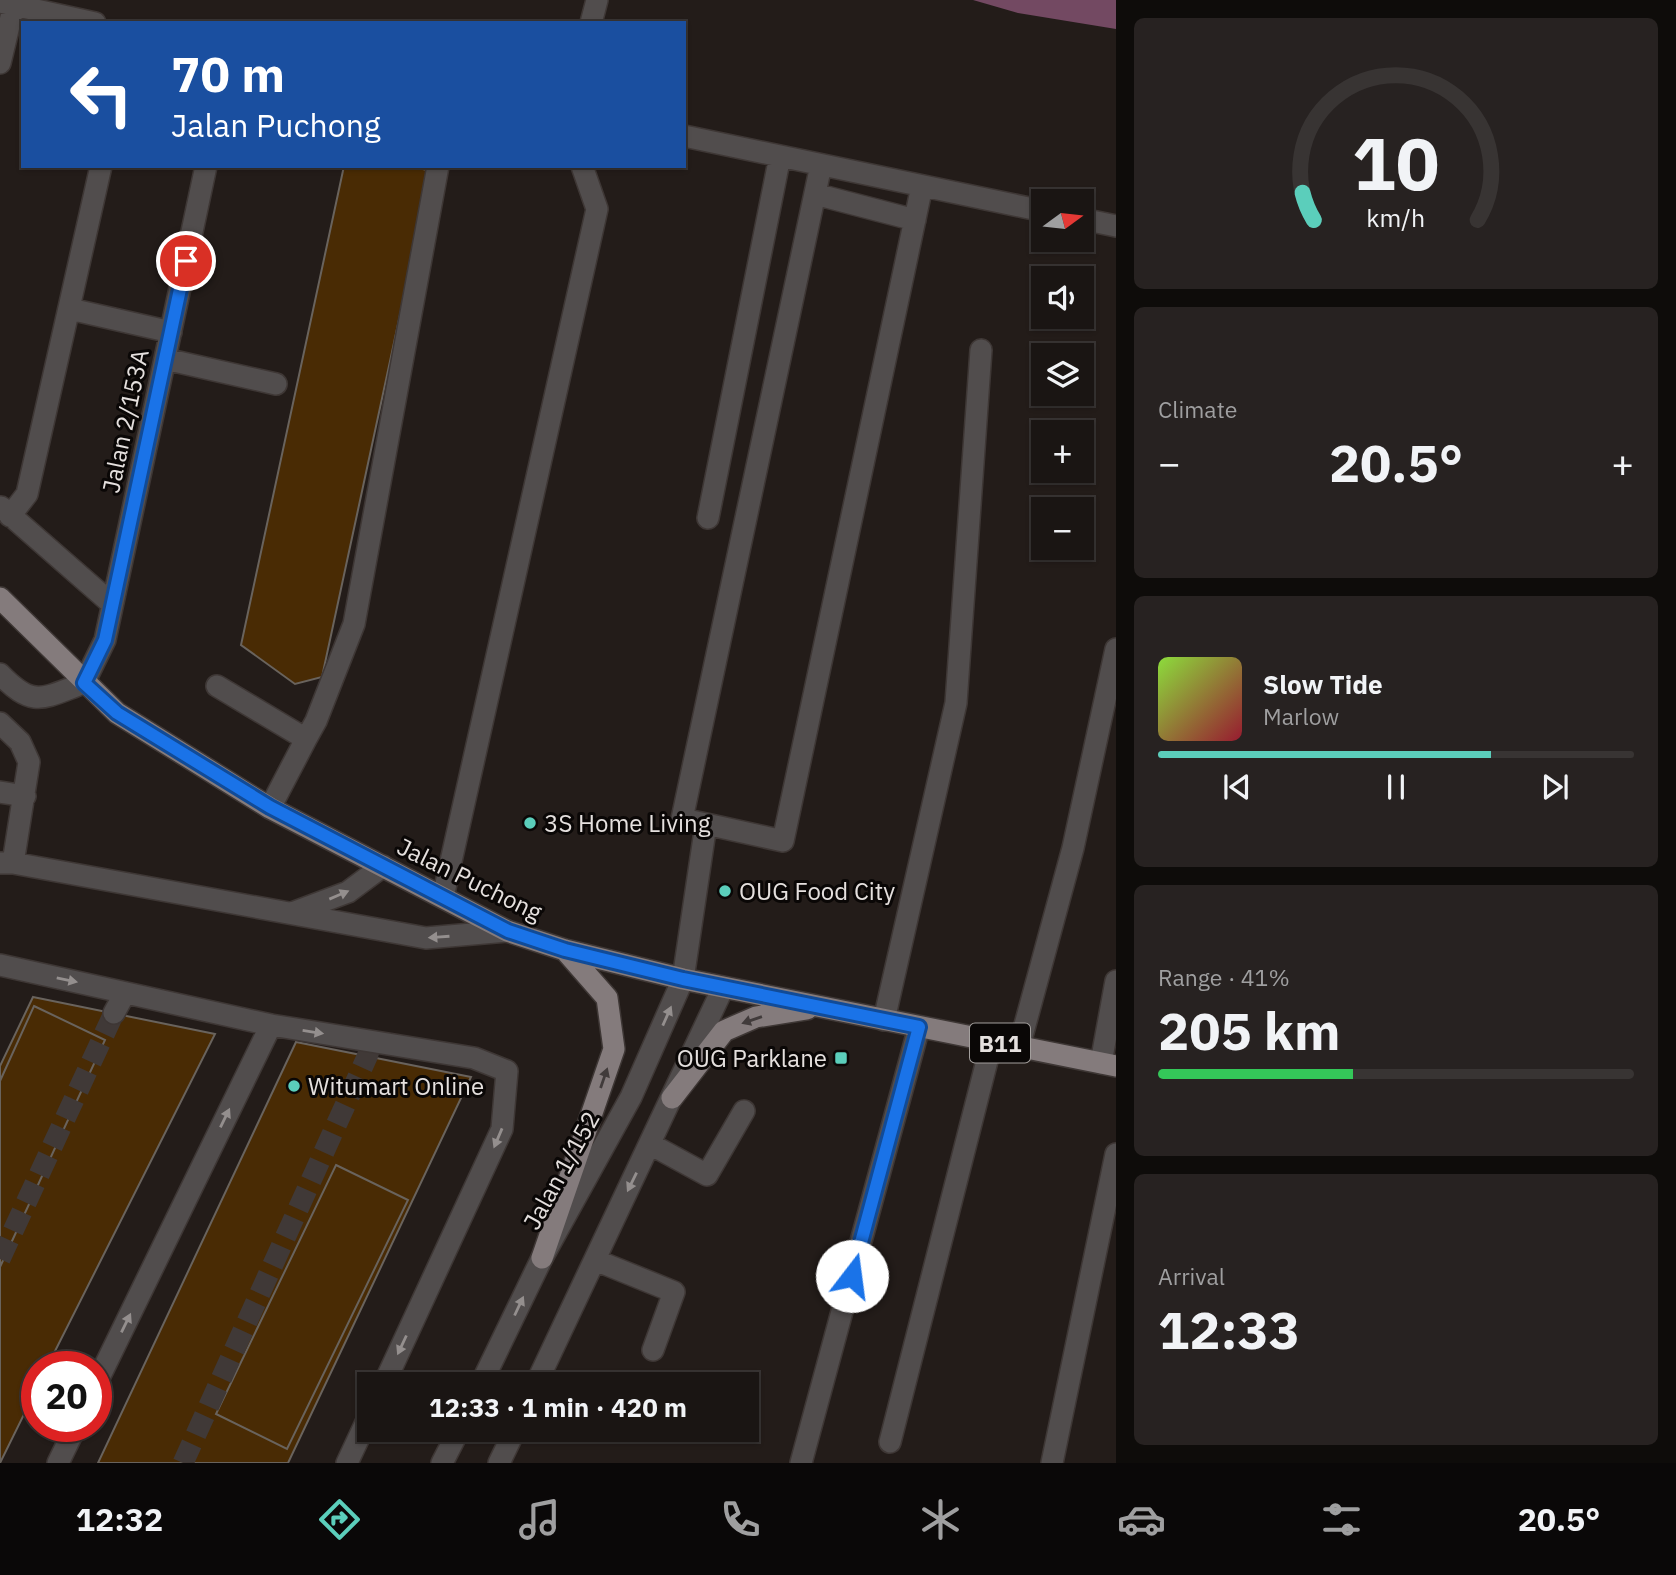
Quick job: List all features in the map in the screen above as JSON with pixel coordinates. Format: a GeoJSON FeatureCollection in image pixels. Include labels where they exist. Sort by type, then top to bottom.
{"type":"FeatureCollection","features":[{"type":"Feature","properties":{"kind":"main road","name":"Jalan Puchong"},"geometry":{"type":"LineString","coordinates":[[0,598],[117,713],[270,807],[508,931],[565,950],[723,988],[1109,1064]]}},
{"type":"Feature","properties":{"kind":"main road"},"geometry":{"type":"LineString","coordinates":[[542,1258],[614,1049],[607,998],[565,950]]}},
{"type":"Feature","properties":{"kind":"main road"},"geometry":{"type":"LineString","coordinates":[[672,1098],[724,1031],[756,1017],[819,1007]]}},
{"type":"Feature","properties":{"kind":"street"},"geometry":{"type":"LineString","coordinates":[[592,21],[597,0]]}},
{"type":"Feature","properties":{"kind":"street"},"geometry":{"type":"LineString","coordinates":[[0,63],[20,4],[87,21]]}},
{"type":"Feature","properties":{"kind":"street"},"geometry":{"type":"LineString","coordinates":[[686,136],[1031,209]]}},
{"type":"Feature","properties":{"kind":"street"},"geometry":{"type":"LineString","coordinates":[[708,518],[780,156]]}},
{"type":"Feature","properties":{"kind":"street"},"geometry":{"type":"LineString","coordinates":[[821,164],[682,819],[783,841],[922,186]]}},
{"type":"Feature","properties":{"kind":"street"},"geometry":{"type":"LineString","coordinates":[[101,168],[27,494],[5,511],[113,604]]}},
{"type":"Feature","properties":{"kind":"street","name":"Jalan 2/153A"},"geometry":{"type":"LineString","coordinates":[[84,683],[105,640],[206,168]]}},
{"type":"Feature","properties":{"kind":"street"},"geometry":{"type":"LineString","coordinates":[[270,807],[316,721],[354,624],[438,168]]}},
{"type":"Feature","properties":{"kind":"street"},"geometry":{"type":"LineString","coordinates":[[443,897],[597,209],[583,168]]}},
{"type":"Feature","properties":{"kind":"street"},"geometry":{"type":"LineString","coordinates":[[815,194],[915,220]]}},
{"type":"Feature","properties":{"kind":"street"},"geometry":{"type":"LineString","coordinates":[[1094,221],[1116,226]]}},
{"type":"Feature","properties":{"kind":"street"},"geometry":{"type":"LineString","coordinates":[[70,309],[171,332]]}},
{"type":"Feature","properties":{"kind":"street"},"geometry":{"type":"LineString","coordinates":[[884,1020],[956,703],[981,350]]}},
{"type":"Feature","properties":{"kind":"street"},"geometry":{"type":"LineString","coordinates":[[165,359],[276,384]]}},
{"type":"Feature","properties":{"kind":"street"},"geometry":{"type":"LineString","coordinates":[[1019,1047],[1073,848],[1116,649]]}},
{"type":"Feature","properties":{"kind":"street"},"geometry":{"type":"LineString","coordinates":[[0,674],[18,693],[40,699],[84,683]]}},
{"type":"Feature","properties":{"kind":"street"},"geometry":{"type":"LineString","coordinates":[[217,686],[306,739]]}},
{"type":"Feature","properties":{"kind":"street"},"geometry":{"type":"LineString","coordinates":[[0,723],[20,741],[29,762],[25,796],[7,863],[426,938],[508,931]]}},
{"type":"Feature","properties":{"kind":"street"},"geometry":{"type":"LineString","coordinates":[[0,792],[25,796]]}},
{"type":"Feature","properties":{"kind":"street","name":"Jalan 1/152"},"geometry":{"type":"LineString","coordinates":[[487,1372],[542,1258],[631,1097],[683,979],[706,824]]}},
{"type":"Feature","properties":{"kind":"street"},"geometry":{"type":"LineString","coordinates":[[290,914],[348,892],[383,866]]}},
{"type":"Feature","properties":{"kind":"street"},"geometry":{"type":"LineString","coordinates":[[0,965],[271,1025],[474,1058],[507,1071],[502,1129],[390,1372]]}},
{"type":"Feature","properties":{"kind":"street"},"geometry":{"type":"LineString","coordinates":[[1109,1064],[1116,981]]}},
{"type":"Feature","properties":{"kind":"street"},"geometry":{"type":"LineString","coordinates":[[542,1372],[723,988]]}},
{"type":"Feature","properties":{"kind":"street"},"geometry":{"type":"LineString","coordinates":[[114,1013],[125,993]]}},
{"type":"Feature","properties":{"kind":"street"},"geometry":{"type":"LineString","coordinates":[[112,1351],[271,1025]]}},
{"type":"Feature","properties":{"kind":"street"},"geometry":{"type":"LineString","coordinates":[[801,1463],[919,1027]]}},
{"type":"Feature","properties":{"kind":"street"},"geometry":{"type":"LineString","coordinates":[[890,1443],[992,1041]]}},
{"type":"Feature","properties":{"kind":"street"},"geometry":{"type":"LineString","coordinates":[[650,1144],[707,1175],[744,1111]]}},
{"type":"Feature","properties":{"kind":"street"},"geometry":{"type":"LineString","coordinates":[[1052,1463],[1116,1154]]}},
{"type":"Feature","properties":{"kind":"street"},"geometry":{"type":"LineString","coordinates":[[594,1260],[674,1293],[653,1350]]}},
{"type":"Feature","properties":{"kind":"street"},"geometry":{"type":"LineString","coordinates":[[58,1463],[68,1442]]}},
{"type":"Feature","properties":{"kind":"street"},"geometry":{"type":"LineString","coordinates":[[347,1463],[357,1442]]}},
{"type":"Feature","properties":{"kind":"street"},"geometry":{"type":"LineString","coordinates":[[442,1463],[453,1442]]}},
{"type":"Feature","properties":{"kind":"street"},"geometry":{"type":"LineString","coordinates":[[499,1463],[509,1442]]}},
{"type":"Feature","properties":{"kind":"shaded area"},"geometry":{"type":"Polygon","coordinates":[[[973,0],[1116,0],[1116,29],[1018,13],[973,0]]]}},
{"type":"Feature","properties":{"kind":"building"},"geometry":{"type":"Polygon","coordinates":[[[344,168],[418,168],[431,171],[322,677],[295,684],[241,645],[344,168]]]}},
{"type":"Feature","properties":{"kind":"building"},"geometry":{"type":"Polygon","coordinates":[[[33,997],[215,1034],[55,1351],[21,1351],[21,1420],[0,1463],[0,1066],[33,997]]]}},
{"type":"Feature","properties":{"kind":"building"},"geometry":{"type":"Polygon","coordinates":[[[34,1006],[105,1040],[0,1267],[0,1081],[34,1006]]]}},
{"type":"Feature","properties":{"kind":"building"},"geometry":{"type":"Polygon","coordinates":[[[296,1042],[471,1077],[288,1463],[98,1463],[108,1442],[112,1442],[112,1433],[296,1042]]]}},
{"type":"Feature","properties":{"kind":"building"},"geometry":{"type":"Polygon","coordinates":[[[336,1165],[408,1200],[287,1449],[216,1414],[336,1165]]]}},
{"type":"Feature","properties":{"kind":"tunnel"},"geometry":{"type":"LineString","coordinates":[[0,1259],[114,1013]]}},
{"type":"Feature","properties":{"kind":"tunnel"},"geometry":{"type":"LineString","coordinates":[[183,1463],[372,1042]]}},
{"type":"Feature","properties":{"kind":"place","name":"3S Home Living"},"geometry":{"type":"Point","coordinates":[530,823]}},
{"type":"Feature","properties":{"kind":"place","name":"OUG Food City"},"geometry":{"type":"Point","coordinates":[725,891]}},
{"type":"Feature","properties":{"kind":"place","name":"OUG Parklane"},"geometry":{"type":"Point","coordinates":[841,1058]}},
{"type":"Feature","properties":{"kind":"place","name":"Witumart Online"},"geometry":{"type":"Point","coordinates":[294,1086]}},
{"type":"Feature","properties":{"kind":"route"},"geometry":{"type":"LineString","coordinates":[[186,261],[105,640],[84,683],[117,713],[270,807],[508,931],[565,950],[683,979],[919,1027],[852,1276]]}}]}
